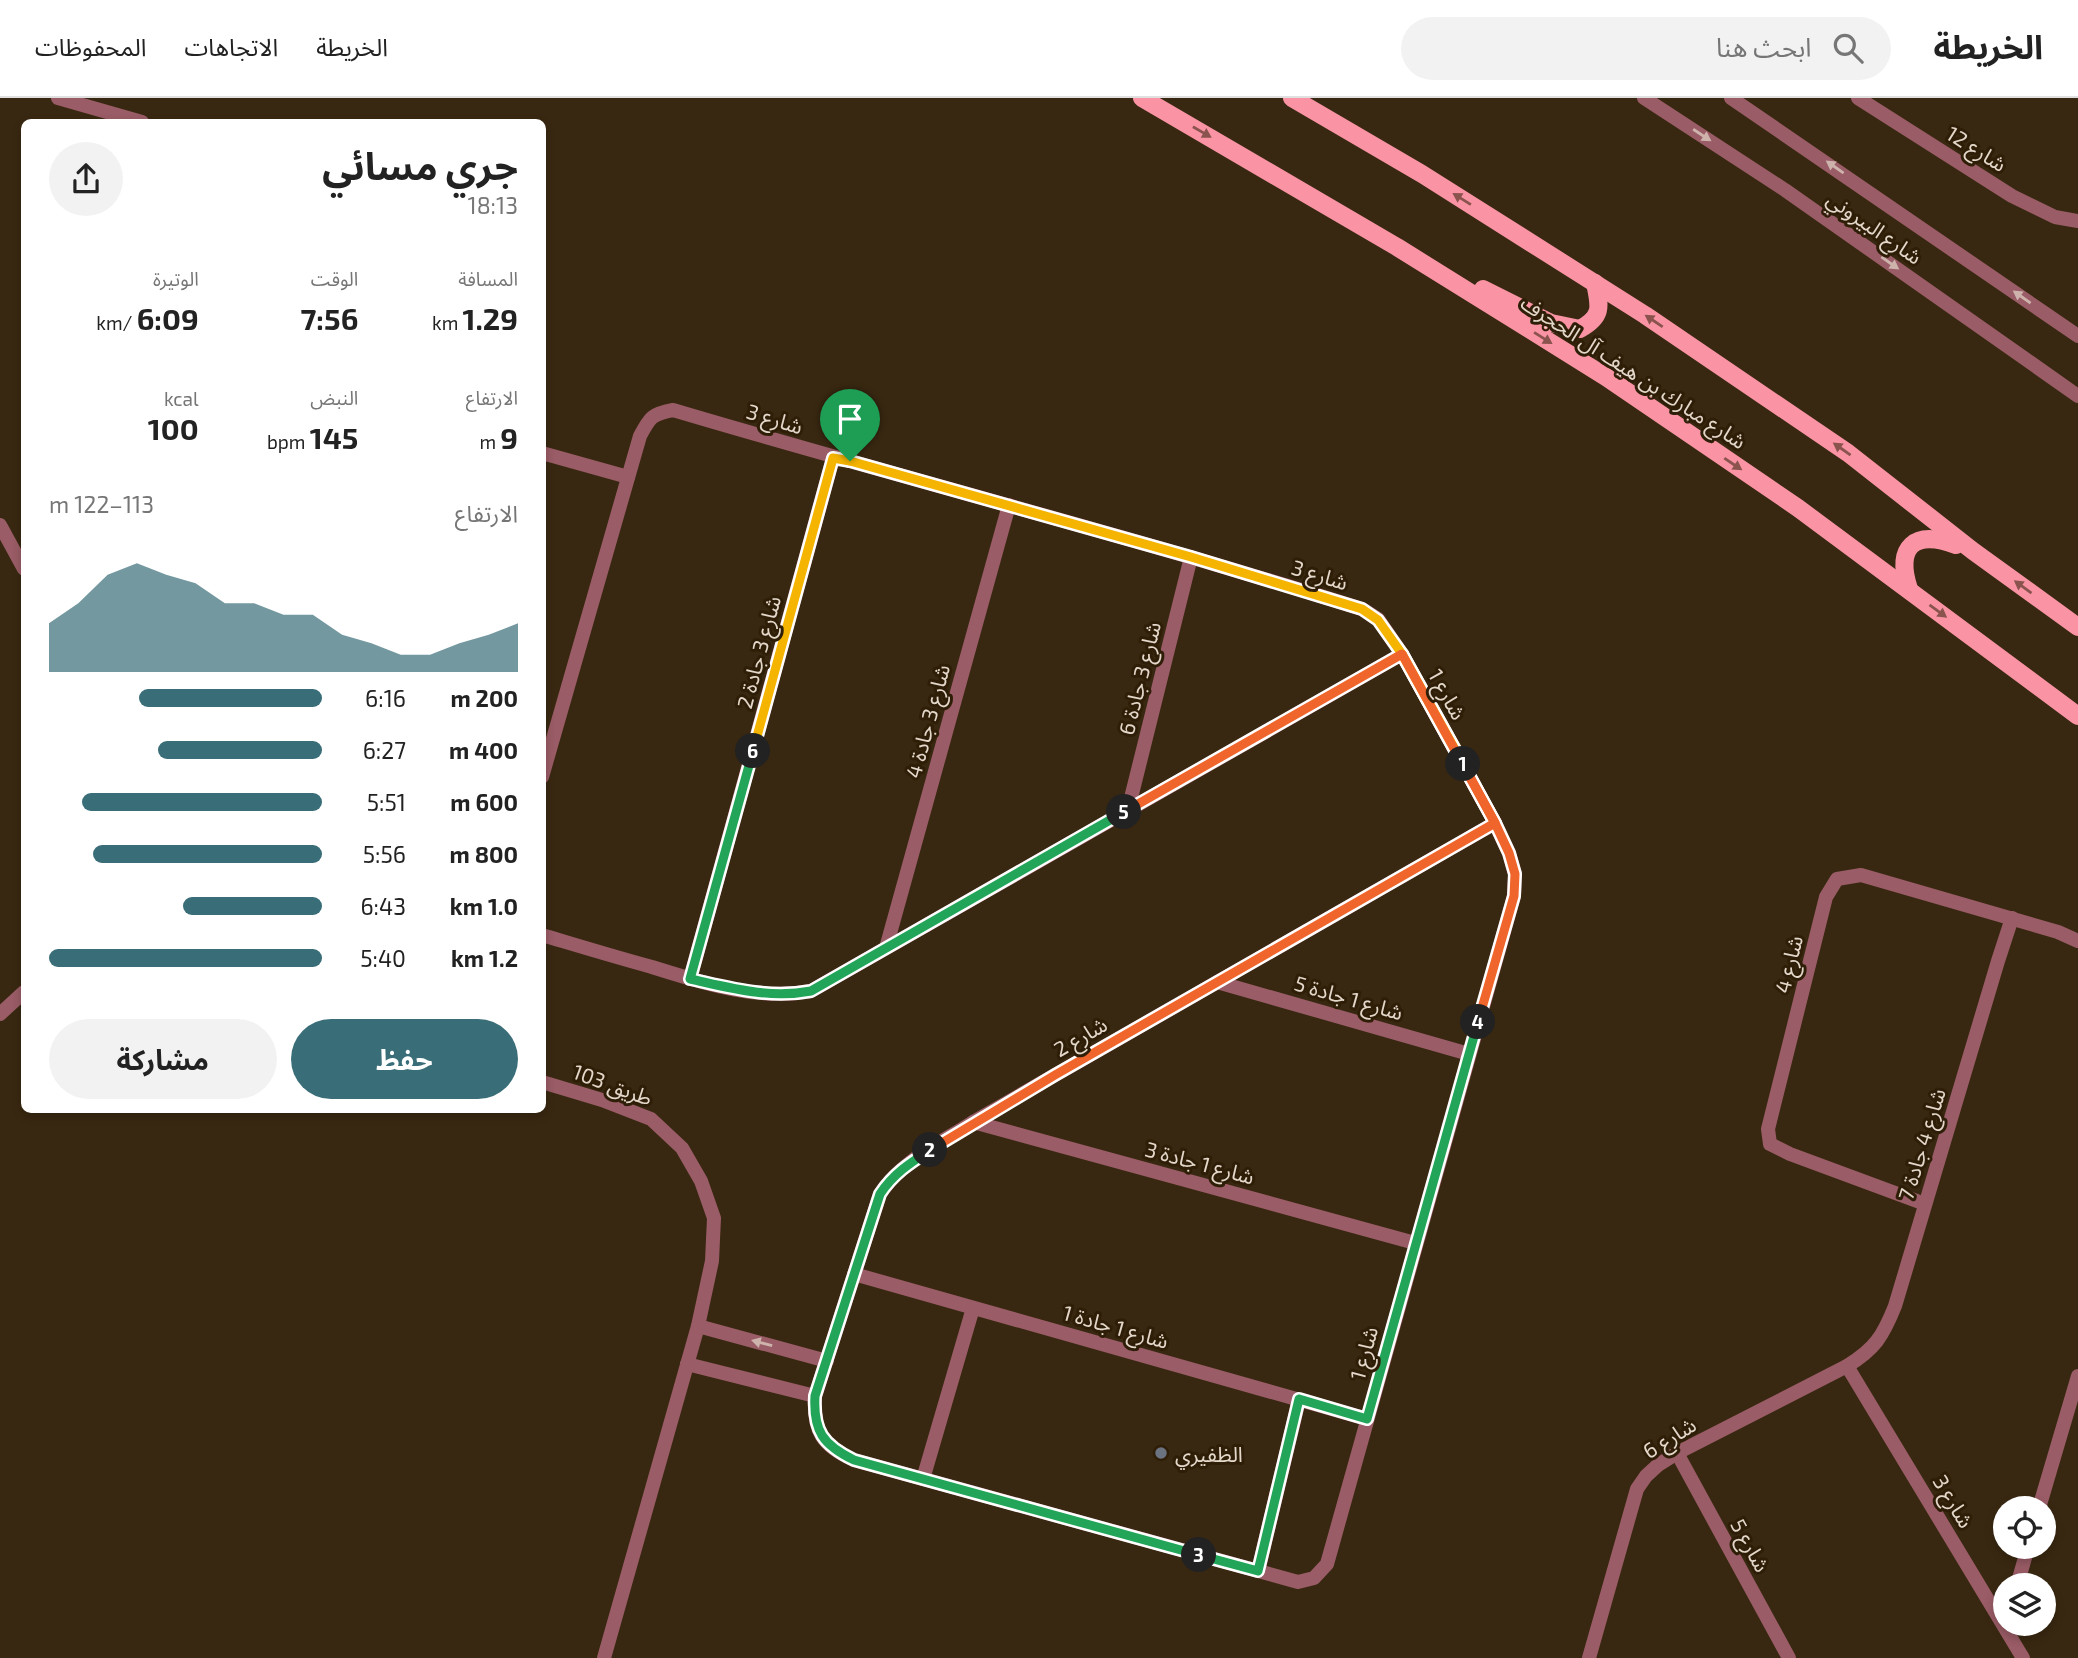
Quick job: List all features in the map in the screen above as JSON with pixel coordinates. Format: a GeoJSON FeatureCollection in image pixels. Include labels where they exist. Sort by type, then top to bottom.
{"type":"FeatureCollection","features":[{"type":"Feature","properties":{"kind":"main road","name":"شارع مبارك بن هيف آل الحجرف"},"geometry":{"type":"LineString","coordinates":[[1142,98],[1383,239],[1606,377],[1798,508],[2078,716]]}},
{"type":"Feature","properties":{"kind":"main road"},"geometry":{"type":"LineString","coordinates":[[1293,98],[1422,174],[1595,283],[1848,453],[1973,551],[2078,627]]}},
{"type":"Feature","properties":{"kind":"main road"},"geometry":{"type":"LineString","coordinates":[[1383,239],[1551,323],[1572,329],[1580,329],[1593,322],[1599,308],[1595,283]]}},
{"type":"Feature","properties":{"kind":"main road"},"geometry":{"type":"LineString","coordinates":[[1909,590],[1903,571],[1905,556],[1911,546],[1925,538],[1937,538],[1973,551]]}},
{"type":"Feature","properties":{"kind":"street"},"geometry":{"type":"LineString","coordinates":[[58,98],[132,119]]}},
{"type":"Feature","properties":{"kind":"street","name":"شارع البيروني"},"geometry":{"type":"LineString","coordinates":[[1644,98],[1785,190],[2078,397]]}},
{"type":"Feature","properties":{"kind":"street","name":"شارع البيروني"},"geometry":{"type":"LineString","coordinates":[[1731,98],[2078,336]]}},
{"type":"Feature","properties":{"kind":"street","name":"شارع 12"},"geometry":{"type":"LineString","coordinates":[[1858,98],[2012,196],[2055,217],[2078,221]]}},
{"type":"Feature","properties":{"kind":"street","name":"شارع 3"},"geometry":{"type":"LineString","coordinates":[[546,763],[640,436],[649,419],[657,413],[673,410],[833,458],[1191,557],[1362,609],[1378,620],[1402,654]]}},
{"type":"Feature","properties":{"kind":"street"},"geometry":{"type":"LineString","coordinates":[[546,454],[628,477]]}},
{"type":"Feature","properties":{"kind":"street","name":"شارع 3 جادة 2"},"geometry":{"type":"LineString","coordinates":[[690,979],[833,458]]}},
{"type":"Feature","properties":{"kind":"street","name":"شارع 3 جادة 4"},"geometry":{"type":"LineString","coordinates":[[886,948],[1009,505]]}},
{"type":"Feature","properties":{"kind":"street"},"geometry":{"type":"LineString","coordinates":[[0,525],[21,557]]}},
{"type":"Feature","properties":{"kind":"street","name":"شارع 3 جادة 6"},"geometry":{"type":"LineString","coordinates":[[1128,810],[1191,557]]}},
{"type":"Feature","properties":{"kind":"street"},"geometry":{"type":"LineString","coordinates":[[546,936],[690,979],[748,992],[793,994],[811,991],[1402,654]]}},
{"type":"Feature","properties":{"kind":"street","name":"شارع 1"},"geometry":{"type":"LineString","coordinates":[[815,1396],[814,1414],[820,1435],[834,1451],[854,1460],[1298,1582],[1314,1578],[1328,1564],[1415,1243],[1514,896],[1515,874],[1509,853],[1402,654]]}},
{"type":"Feature","properties":{"kind":"street","name":"شارع 2"},"geometry":{"type":"LineString","coordinates":[[815,1396],[880,1194],[907,1164],[974,1122],[1495,823]]}},
{"type":"Feature","properties":{"kind":"street","name":"شارع 4"},"geometry":{"type":"LineString","coordinates":[[1925,1204],[1790,1154],[1770,1144],[1768,1129],[1826,897],[1837,879],[1861,874],[2058,932],[2078,941]]}},
{"type":"Feature","properties":{"kind":"street","name":"شارع 4 جادة 7"},"geometry":{"type":"LineString","coordinates":[[1847,1366],[1864,1356],[1883,1336],[1895,1306],[2012,918]]}},
{"type":"Feature","properties":{"kind":"street","name":"شارع 1 جادة 5"},"geometry":{"type":"LineString","coordinates":[[1217,982],[1469,1054]]}},
{"type":"Feature","properties":{"kind":"street"},"geometry":{"type":"LineString","coordinates":[[0,1014],[21,995]]}},
{"type":"Feature","properties":{"kind":"street","name":"طريق 103"},"geometry":{"type":"LineString","coordinates":[[546,1083],[651,1119],[682,1148],[701,1181],[714,1218],[712,1261],[698,1326],[604,1658]]}},
{"type":"Feature","properties":{"kind":"street","name":"شارع 1 جادة 3"},"geometry":{"type":"LineString","coordinates":[[974,1122],[1415,1243]]}},
{"type":"Feature","properties":{"kind":"street","name":"شارع 1 جادة 1"},"geometry":{"type":"LineString","coordinates":[[854,1274],[1367,1419]]}},
{"type":"Feature","properties":{"kind":"street"},"geometry":{"type":"LineString","coordinates":[[923,1479],[973,1308]]}},
{"type":"Feature","properties":{"kind":"street"},"geometry":{"type":"LineString","coordinates":[[698,1326],[827,1361]]}},
{"type":"Feature","properties":{"kind":"street"},"geometry":{"type":"LineString","coordinates":[[687,1364],[815,1396]]}},
{"type":"Feature","properties":{"kind":"street","name":"شارع 3"},"geometry":{"type":"LineString","coordinates":[[1847,1366],[1993,1605]]}},
{"type":"Feature","properties":{"kind":"street","name":"شارع 6"},"geometry":{"type":"LineString","coordinates":[[1589,1658],[1637,1489],[1646,1476],[1677,1453],[1847,1366]]}},
{"type":"Feature","properties":{"kind":"street"},"geometry":{"type":"LineString","coordinates":[[2043,1496],[2078,1376]]}},
{"type":"Feature","properties":{"kind":"street"},"geometry":{"type":"LineString","coordinates":[[1258,1571],[1299,1399]]}},
{"type":"Feature","properties":{"kind":"street","name":"شارع 5"},"geometry":{"type":"LineString","coordinates":[[1677,1453],[1789,1658]]}},
{"type":"Feature","properties":{"kind":"street","name":"شارع 3"},"geometry":{"type":"LineString","coordinates":[[2011,1636],[2023,1658]]}},
{"type":"Feature","properties":{"kind":"place","name":"الظفيري"},"geometry":{"type":"Point","coordinates":[1161,1453]}},
{"type":"Feature","properties":{"kind":"route"},"geometry":{"type":"LineString","coordinates":[[850,461],[833,458],[690,979],[773,995],[811,991],[1402,654],[1449,738],[1495,823],[1509,853],[1515,874],[1514,896],[1367,1419],[1299,1399],[1258,1571],[854,1460],[834,1451],[820,1435],[814,1414],[815,1396],[880,1194],[907,1164],[974,1122],[1495,823],[1402,654],[1378,620],[1362,609],[1191,557],[850,461]]}}]}
